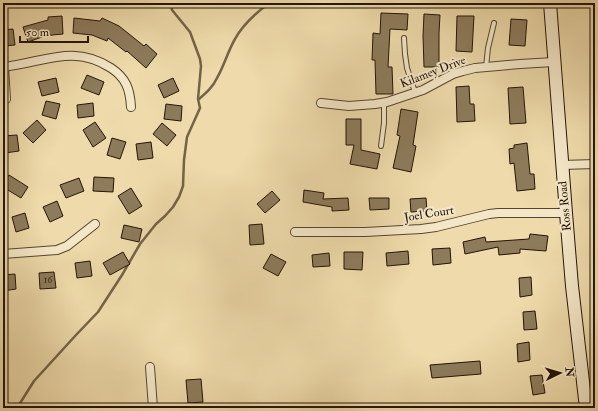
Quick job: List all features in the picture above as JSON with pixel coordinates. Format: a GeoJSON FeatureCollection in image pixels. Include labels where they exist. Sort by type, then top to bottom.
{"type":"FeatureCollection","features":[{"type":"Feature","properties":{"kind":"street","name":"Ross Road"},"geometry":{"type":"LineString","coordinates":[[550,3],[573,294],[586,408]]}},
{"type":"Feature","properties":{"kind":"street"},"geometry":{"type":"LineString","coordinates":[[6,99],[3,67],[55,56],[69,55],[93,59],[104,63],[114,70],[123,78],[128,87],[131,107]]}},
{"type":"Feature","properties":{"kind":"street","name":"Kilamey Drive"},"geometry":{"type":"LineString","coordinates":[[321,103],[356,106],[375,104],[432,86],[463,70],[554,62]]}},
{"type":"Feature","properties":{"kind":"street"},"geometry":{"type":"LineString","coordinates":[[562,165],[595,164]]}},
{"type":"Feature","properties":{"kind":"street","name":"Joel Court"},"geometry":{"type":"LineString","coordinates":[[295,232],[365,232],[421,229],[442,226],[498,213],[566,213]]}},
{"type":"Feature","properties":{"kind":"street"},"geometry":{"type":"LineString","coordinates":[[3,254],[57,250],[67,246],[94,224]]}},
{"type":"Feature","properties":{"kind":"street"},"geometry":{"type":"LineString","coordinates":[[150,367],[153,408]]}},
{"type":"Feature","properties":{"kind":"lane"},"geometry":{"type":"LineString","coordinates":[[486,67],[488,48],[494,23]]}},
{"type":"Feature","properties":{"kind":"lane"},"geometry":{"type":"LineString","coordinates":[[404,38],[407,68],[415,92]]}},
{"type":"Feature","properties":{"kind":"lane"},"geometry":{"type":"LineString","coordinates":[[381,146],[384,123],[384,102]]}},
{"type":"Feature","properties":{"kind":"building"},"geometry":{"type":"Polygon","coordinates":[[[381,13],[408,14],[407,30],[390,29],[388,67],[392,67],[393,94],[376,94],[375,60],[372,60],[373,33],[380,34],[381,13]]]}},
{"type":"Feature","properties":{"kind":"building"},"geometry":{"type":"Polygon","coordinates":[[[424,14],[440,15],[439,67],[424,67],[424,14]]]}},
{"type":"Feature","properties":{"kind":"building"},"geometry":{"type":"Polygon","coordinates":[[[62,16],[63,34],[42,36],[28,42],[23,27],[48,20],[48,17],[62,16]]]}},
{"type":"Feature","properties":{"kind":"building"},"geometry":{"type":"Polygon","coordinates":[[[457,16],[474,16],[472,52],[456,51],[457,16]]]}},
{"type":"Feature","properties":{"kind":"building"},"geometry":{"type":"Polygon","coordinates":[[[74,18],[100,21],[102,18],[119,26],[144,46],[146,44],[157,54],[146,68],[127,51],[126,52],[108,38],[107,41],[92,35],[73,33],[74,18]]]}},
{"type":"Feature","properties":{"kind":"building"},"geometry":{"type":"Polygon","coordinates":[[[511,19],[527,20],[525,46],[509,45],[511,19]]]}},
{"type":"Feature","properties":{"kind":"building"},"geometry":{"type":"Polygon","coordinates":[[[13,29],[15,45],[3,46],[3,30],[13,29]]]}},
{"type":"Feature","properties":{"kind":"building"},"geometry":{"type":"Polygon","coordinates":[[[87,75],[104,82],[99,95],[81,88],[87,75]]]}},
{"type":"Feature","properties":{"kind":"building"},"geometry":{"type":"Polygon","coordinates":[[[56,78],[59,92],[42,96],[38,82],[56,78]]]}},
{"type":"Feature","properties":{"kind":"building"},"geometry":{"type":"Polygon","coordinates":[[[173,78],[179,91],[164,98],[158,85],[173,78]]]}},
{"type":"Feature","properties":{"kind":"building"},"geometry":{"type":"Polygon","coordinates":[[[469,86],[470,104],[474,104],[475,121],[457,122],[456,87],[469,86]]]}},
{"type":"Feature","properties":{"kind":"building"},"geometry":{"type":"Polygon","coordinates":[[[523,87],[526,123],[510,124],[508,88],[523,87]]]}},
{"type":"Feature","properties":{"kind":"building"},"geometry":{"type":"Polygon","coordinates":[[[46,101],[60,104],[56,119],[42,115],[46,101]]]}},
{"type":"Feature","properties":{"kind":"building"},"geometry":{"type":"Polygon","coordinates":[[[93,103],[94,116],[78,118],[77,105],[93,103]]]}},
{"type":"Feature","properties":{"kind":"building"},"geometry":{"type":"Polygon","coordinates":[[[166,104],[182,106],[181,121],[164,119],[166,104]]]}},
{"type":"Feature","properties":{"kind":"building"},"geometry":{"type":"Polygon","coordinates":[[[401,109],[418,112],[413,145],[416,146],[411,172],[393,168],[400,136],[397,135],[401,109]]]}},
{"type":"Feature","properties":{"kind":"building"},"geometry":{"type":"Polygon","coordinates":[[[346,119],[361,119],[361,150],[380,154],[377,169],[350,164],[354,145],[346,145],[346,119]]]}},
{"type":"Feature","properties":{"kind":"building"},"geometry":{"type":"Polygon","coordinates":[[[37,120],[46,130],[33,143],[23,133],[37,120]]]}},
{"type":"Feature","properties":{"kind":"building"},"geometry":{"type":"Polygon","coordinates":[[[95,122],[106,138],[93,147],[83,130],[95,122]]]}},
{"type":"Feature","properties":{"kind":"building"},"geometry":{"type":"Polygon","coordinates":[[[162,123],[176,135],[167,146],[153,134],[162,123]]]}},
{"type":"Feature","properties":{"kind":"building"},"geometry":{"type":"Polygon","coordinates":[[[17,135],[19,151],[5,153],[3,136],[17,135]]]}},
{"type":"Feature","properties":{"kind":"building"},"geometry":{"type":"Polygon","coordinates":[[[112,138],[126,142],[120,159],[107,155],[112,138]]]}},
{"type":"Feature","properties":{"kind":"building"},"geometry":{"type":"Polygon","coordinates":[[[151,142],[153,158],[138,160],[136,144],[151,142]]]}},
{"type":"Feature","properties":{"kind":"building"},"geometry":{"type":"Polygon","coordinates":[[[527,143],[530,174],[534,174],[535,189],[517,191],[514,163],[510,164],[509,149],[514,148],[514,145],[527,143]]]}},
{"type":"Feature","properties":{"kind":"building"},"geometry":{"type":"Polygon","coordinates":[[[9,175],[28,187],[21,198],[3,187],[3,184],[9,175]]]}},
{"type":"Feature","properties":{"kind":"building"},"geometry":{"type":"Polygon","coordinates":[[[94,177],[114,178],[113,192],[93,191],[94,177]]]}},
{"type":"Feature","properties":{"kind":"building"},"geometry":{"type":"Polygon","coordinates":[[[79,178],[84,191],[66,198],[60,185],[79,178]]]}},
{"type":"Feature","properties":{"kind":"building"},"geometry":{"type":"Polygon","coordinates":[[[131,188],[142,206],[129,214],[118,196],[131,188]]]}},
{"type":"Feature","properties":{"kind":"building"},"geometry":{"type":"Polygon","coordinates":[[[304,190],[324,193],[323,199],[348,198],[349,210],[332,211],[332,207],[303,202],[304,190]]]}},
{"type":"Feature","properties":{"kind":"building"},"geometry":{"type":"Polygon","coordinates":[[[272,191],[280,200],[265,213],[257,204],[272,191]]]}},
{"type":"Feature","properties":{"kind":"building"},"geometry":{"type":"Polygon","coordinates":[[[369,198],[389,198],[389,209],[370,210],[369,198]]]}},
{"type":"Feature","properties":{"kind":"building"},"geometry":{"type":"Polygon","coordinates":[[[426,198],[427,211],[411,212],[410,199],[426,198]]]}},
{"type":"Feature","properties":{"kind":"building"},"geometry":{"type":"Polygon","coordinates":[[[57,201],[63,216],[50,222],[43,207],[57,201]]]}},
{"type":"Feature","properties":{"kind":"building"},"geometry":{"type":"Polygon","coordinates":[[[25,213],[29,228],[16,232],[12,217],[25,213]]]}},
{"type":"Feature","properties":{"kind":"building"},"geometry":{"type":"Polygon","coordinates":[[[262,224],[264,244],[250,245],[249,225],[262,224]]]}},
{"type":"Feature","properties":{"kind":"building"},"geometry":{"type":"Polygon","coordinates":[[[124,225],[142,229],[139,242],[121,238],[124,225]]]}},
{"type":"Feature","properties":{"kind":"building"},"geometry":{"type":"Polygon","coordinates":[[[530,234],[548,236],[546,251],[520,249],[520,253],[499,255],[498,247],[465,254],[463,242],[485,237],[486,242],[529,239],[530,234]]]}},
{"type":"Feature","properties":{"kind":"building"},"geometry":{"type":"Polygon","coordinates":[[[450,248],[451,263],[433,265],[432,249],[450,248]]]}},
{"type":"Feature","properties":{"kind":"building"},"geometry":{"type":"Polygon","coordinates":[[[408,251],[409,264],[387,266],[386,253],[408,251]]]}},
{"type":"Feature","properties":{"kind":"building"},"geometry":{"type":"Polygon","coordinates":[[[123,252],[130,264],[110,275],[103,263],[123,252]]]}},
{"type":"Feature","properties":{"kind":"building"},"geometry":{"type":"Polygon","coordinates":[[[344,252],[363,252],[362,270],[344,269],[344,252]]]}},
{"type":"Feature","properties":{"kind":"building"},"geometry":{"type":"Polygon","coordinates":[[[329,253],[330,266],[313,267],[312,255],[329,253]]]}},
{"type":"Feature","properties":{"kind":"building"},"geometry":{"type":"Polygon","coordinates":[[[271,254],[286,262],[278,276],[263,268],[271,254]]]}},
{"type":"Feature","properties":{"kind":"building"},"geometry":{"type":"Polygon","coordinates":[[[90,261],[92,276],[77,278],[75,263],[90,261]]]}},
{"type":"Feature","properties":{"kind":"building"},"geometry":{"type":"Polygon","coordinates":[[[54,272],[56,288],[40,289],[39,273],[54,272]]]}},
{"type":"Feature","properties":{"kind":"building"},"geometry":{"type":"Polygon","coordinates":[[[15,274],[16,289],[3,291],[3,275],[15,274]]]}},
{"type":"Feature","properties":{"kind":"building"},"geometry":{"type":"Polygon","coordinates":[[[531,277],[532,295],[520,297],[519,278],[531,277]]]}},
{"type":"Feature","properties":{"kind":"building"},"geometry":{"type":"Polygon","coordinates":[[[535,311],[537,329],[524,330],[523,312],[535,311]]]}},
{"type":"Feature","properties":{"kind":"building"},"geometry":{"type":"Polygon","coordinates":[[[529,342],[530,360],[518,362],[517,344],[529,342]]]}},
{"type":"Feature","properties":{"kind":"building"},"geometry":{"type":"Polygon","coordinates":[[[480,361],[481,374],[432,378],[430,365],[480,361]]]}},
{"type":"Feature","properties":{"kind":"building"},"geometry":{"type":"Polygon","coordinates":[[[542,375],[545,393],[533,395],[530,376],[542,375]]]}},
{"type":"Feature","properties":{"kind":"building"},"geometry":{"type":"Polygon","coordinates":[[[201,379],[203,402],[188,403],[186,380],[201,379]]]}},
{"type":"Feature","properties":{"kind":"waterway"},"geometry":{"type":"LineString","coordinates":[[17,408],[34,381],[98,312],[140,244],[156,224],[173,207],[179,197],[183,186],[187,137],[200,108],[198,99],[201,66],[200,59],[190,32],[172,10],[171,3]]}},
{"type":"Feature","properties":{"kind":"waterway"},"geometry":{"type":"LineString","coordinates":[[199,99],[209,90],[215,81],[242,28],[269,3]]}}]}
